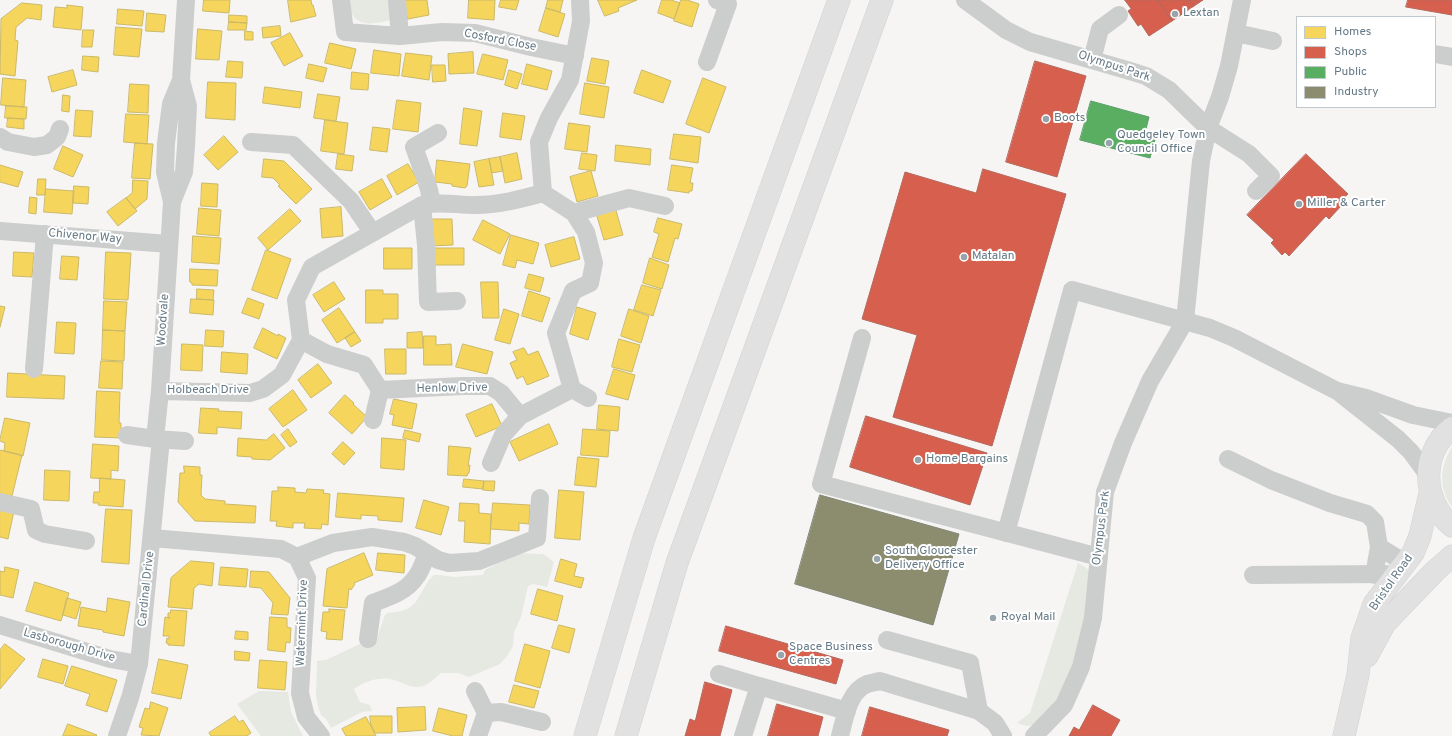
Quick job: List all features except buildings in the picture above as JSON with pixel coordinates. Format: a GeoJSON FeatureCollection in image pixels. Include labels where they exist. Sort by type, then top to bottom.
{"type":"FeatureCollection","features":[{"type":"Feature","properties":{"kind":"main road"},"geometry":{"type":"LineString","coordinates":[[584,736],[644,538],[839,0]]}},
{"type":"Feature","properties":{"kind":"main road"},"geometry":{"type":"LineString","coordinates":[[626,736],[677,563],[880,3]]}},
{"type":"Feature","properties":{"kind":"main road","name":"Bristol Road"},"geometry":{"type":"LineString","coordinates":[[1344,736],[1358,675],[1362,638],[1370,612],[1374,604],[1413,553],[1420,536],[1429,484],[1431,458],[1442,438],[1452,428]]}},
{"type":"Feature","properties":{"kind":"main road"},"geometry":{"type":"LineString","coordinates":[[1429,484],[1438,510],[1452,526]]}},
{"type":"Feature","properties":{"kind":"main road","name":"Bristol Road"},"geometry":{"type":"LineString","coordinates":[[1358,675],[1385,623],[1435,571],[1452,556]]}},
{"type":"Feature","properties":{"kind":"street","name":"Woodvale"},"geometry":{"type":"LineString","coordinates":[[158,439],[172,202],[184,172],[186,146],[188,106],[181,80],[186,0]]}},
{"type":"Feature","properties":{"kind":"street","name":"Cosford Close"},"geometry":{"type":"LineString","coordinates":[[341,0],[345,32],[400,36],[442,32],[475,33],[575,56]]}},
{"type":"Feature","properties":{"kind":"street"},"geometry":{"type":"LineString","coordinates":[[397,0],[400,36]]}},
{"type":"Feature","properties":{"kind":"street"},"geometry":{"type":"LineString","coordinates":[[543,193],[540,142],[549,118],[570,80],[581,21],[580,0]]}},
{"type":"Feature","properties":{"kind":"street"},"geometry":{"type":"LineString","coordinates":[[707,62],[728,4],[717,0]]}},
{"type":"Feature","properties":{"kind":"street","name":"Olympus Park"},"geometry":{"type":"LineString","coordinates":[[965,0],[995,22],[1018,36],[1043,46],[1146,76],[1158,82],[1169,90],[1208,128],[1201,161],[1185,321],[1150,381],[1123,443],[1104,492],[1093,618],[1081,667],[1064,705],[1034,736]]}},
{"type":"Feature","properties":{"kind":"street"},"geometry":{"type":"LineString","coordinates":[[1242,0],[1237,29],[1220,97],[1208,128],[1250,154],[1271,176],[1256,191]]}},
{"type":"Feature","properties":{"kind":"street"},"geometry":{"type":"LineString","coordinates":[[1092,60],[1100,29],[1119,15]]}},
{"type":"Feature","properties":{"kind":"street"},"geometry":{"type":"LineString","coordinates":[[1237,29],[1273,41]]}},
{"type":"Feature","properties":{"kind":"street"},"geometry":{"type":"LineString","coordinates":[[1436,54],[1452,57]]}},
{"type":"Feature","properties":{"kind":"street"},"geometry":{"type":"LineString","coordinates":[[0,137],[8,142],[34,147],[47,145],[57,137],[60,129]]}},
{"type":"Feature","properties":{"kind":"street"},"geometry":{"type":"LineString","coordinates":[[438,133],[414,147],[428,186],[426,245],[428,302],[457,301]]}},
{"type":"Feature","properties":{"kind":"street"},"geometry":{"type":"LineString","coordinates":[[251,142],[293,145],[351,201],[372,232]]}},
{"type":"Feature","properties":{"kind":"street"},"geometry":{"type":"LineString","coordinates":[[373,420],[380,390],[364,365],[327,354],[301,340],[296,300],[312,267],[372,232],[427,204],[476,205],[509,202],[543,193],[574,213],[586,232],[594,264],[590,283],[573,291],[556,333],[572,389],[588,398]]}},
{"type":"Feature","properties":{"kind":"street"},"geometry":{"type":"LineString","coordinates":[[574,213],[629,198],[665,206]]}},
{"type":"Feature","properties":{"kind":"street","name":"Chivenor Way"},"geometry":{"type":"LineString","coordinates":[[0,231],[169,244]]}},
{"type":"Feature","properties":{"kind":"street"},"geometry":{"type":"LineString","coordinates":[[34,369],[45,234]]}},
{"type":"Feature","properties":{"kind":"street"},"geometry":{"type":"LineString","coordinates":[[1006,533],[1072,290],[1210,328],[1234,338],[1337,391],[1398,439],[1411,452],[1429,484]]}},
{"type":"Feature","properties":{"kind":"street"},"geometry":{"type":"LineString","coordinates":[[862,338],[821,484],[1099,557]]}},
{"type":"Feature","properties":{"kind":"street","name":"Holbeach Drive"},"geometry":{"type":"LineString","coordinates":[[160,390],[250,393],[263,389],[282,375],[301,340]]}},
{"type":"Feature","properties":{"kind":"street","name":"Henlow Drive"},"geometry":{"type":"LineString","coordinates":[[380,390],[490,386],[501,393],[520,416]]}},
{"type":"Feature","properties":{"kind":"street"},"geometry":{"type":"LineString","coordinates":[[491,463],[504,435],[520,416],[572,389]]}},
{"type":"Feature","properties":{"kind":"street"},"geometry":{"type":"LineString","coordinates":[[1337,391],[1366,398],[1413,415],[1452,423]]}},
{"type":"Feature","properties":{"kind":"street"},"geometry":{"type":"LineString","coordinates":[[127,435],[185,441]]}},
{"type":"Feature","properties":{"kind":"street","name":"Cardinal Drive"},"geometry":{"type":"LineString","coordinates":[[116,736],[128,705],[139,664],[156,492],[158,439]]}},
{"type":"Feature","properties":{"kind":"street"},"geometry":{"type":"LineString","coordinates":[[1228,459],[1279,483],[1330,503],[1367,514],[1375,522],[1380,546],[1374,575]]}},
{"type":"Feature","properties":{"kind":"street"},"geometry":{"type":"LineString","coordinates":[[152,538],[281,549],[297,557],[333,543],[372,537],[404,542],[449,563],[479,561],[537,538],[540,498]]}},
{"type":"Feature","properties":{"kind":"street"},"geometry":{"type":"LineString","coordinates":[[0,502],[31,509],[36,530],[45,534],[86,541]]}},
{"type":"Feature","properties":{"kind":"street"},"geometry":{"type":"LineString","coordinates":[[1253,575],[1374,575],[1401,569],[1380,546]]}},
{"type":"Feature","properties":{"kind":"street"},"geometry":{"type":"LineString","coordinates":[[368,639],[372,603],[392,596],[405,589],[416,577],[427,554]]}},
{"type":"Feature","properties":{"kind":"street","name":"Watermint Drive"},"geometry":{"type":"LineString","coordinates":[[297,557],[307,578],[300,693],[306,717],[321,736]]}},
{"type":"Feature","properties":{"kind":"street","name":"Lasborough Drive"},"geometry":{"type":"LineString","coordinates":[[0,625],[110,659],[139,664]]}},
{"type":"Feature","properties":{"kind":"street"},"geometry":{"type":"LineString","coordinates":[[887,640],[970,663],[979,711]]}},
{"type":"Feature","properties":{"kind":"street"},"geometry":{"type":"LineString","coordinates":[[719,674],[847,711]]}},
{"type":"Feature","properties":{"kind":"street"},"geometry":{"type":"LineString","coordinates":[[840,736],[849,703],[855,694],[866,684],[880,681],[979,711],[995,723],[1003,736]]}},
{"type":"Feature","properties":{"kind":"street"},"geometry":{"type":"LineString","coordinates":[[743,736],[759,686]]}},
{"type":"Feature","properties":{"kind":"street"},"geometry":{"type":"LineString","coordinates":[[475,691],[486,713],[478,736]]}},
{"type":"Feature","properties":{"kind":"street"},"geometry":{"type":"LineString","coordinates":[[486,713],[501,712],[542,722]]}},
{"type":"Feature","properties":{"kind":"shaded area"},"geometry":{"type":"Polygon","coordinates":[[[347,0],[392,0],[396,19],[372,23],[359,21],[354,17],[350,10],[347,0]]]}},
{"type":"Feature","properties":{"kind":"shaded area"},"geometry":{"type":"Polygon","coordinates":[[[1452,447],[1452,507],[1444,492],[1442,477],[1445,462],[1452,447]]]}},
{"type":"Feature","properties":{"kind":"shaded area"},"geometry":{"type":"Polygon","coordinates":[[[516,553],[543,554],[554,562],[547,587],[533,584],[528,586],[521,617],[514,632],[513,646],[508,655],[500,664],[469,677],[458,673],[441,673],[421,687],[413,687],[393,680],[385,679],[376,679],[366,682],[354,689],[360,702],[370,705],[372,711],[362,712],[331,728],[326,719],[321,715],[318,706],[316,696],[317,661],[326,660],[360,644],[369,645],[376,641],[385,615],[409,608],[415,603],[429,580],[434,575],[455,577],[483,575],[485,570],[516,553]]]}},
{"type":"Feature","properties":{"kind":"shaded area"},"geometry":{"type":"Polygon","coordinates":[[[1078,563],[1093,574],[1080,654],[1052,709],[1034,725],[1027,726],[1017,723],[1030,713],[1078,563]]]}},
{"type":"Feature","properties":{"kind":"shaded area"},"geometry":{"type":"Polygon","coordinates":[[[259,691],[288,692],[291,712],[303,736],[261,736],[237,704],[259,691]]]}},
{"type":"Feature","properties":{"kind":"place","name":"Lextan"},"geometry":{"type":"Point","coordinates":[1175,14]}},
{"type":"Feature","properties":{"kind":"place","name":"Boots"},"geometry":{"type":"Point","coordinates":[1046,119]}},
{"type":"Feature","properties":{"kind":"place","name":"Quedgeley Town Council Office"},"geometry":{"type":"Point","coordinates":[1109,143]}},
{"type":"Feature","properties":{"kind":"place","name":"Miller & Carter"},"geometry":{"type":"Point","coordinates":[1299,204]}},
{"type":"Feature","properties":{"kind":"place","name":"Matalan"},"geometry":{"type":"Point","coordinates":[964,257]}},
{"type":"Feature","properties":{"kind":"place","name":"Home Bargains"},"geometry":{"type":"Point","coordinates":[918,460]}},
{"type":"Feature","properties":{"kind":"place","name":"South Gloucester Delivery Office"},"geometry":{"type":"Point","coordinates":[877,559]}},
{"type":"Feature","properties":{"kind":"place","name":"Royal Mail"},"geometry":{"type":"Point","coordinates":[993,618]}},
{"type":"Feature","properties":{"kind":"place","name":"Space Business Centres"},"geometry":{"type":"Point","coordinates":[781,655]}}]}
